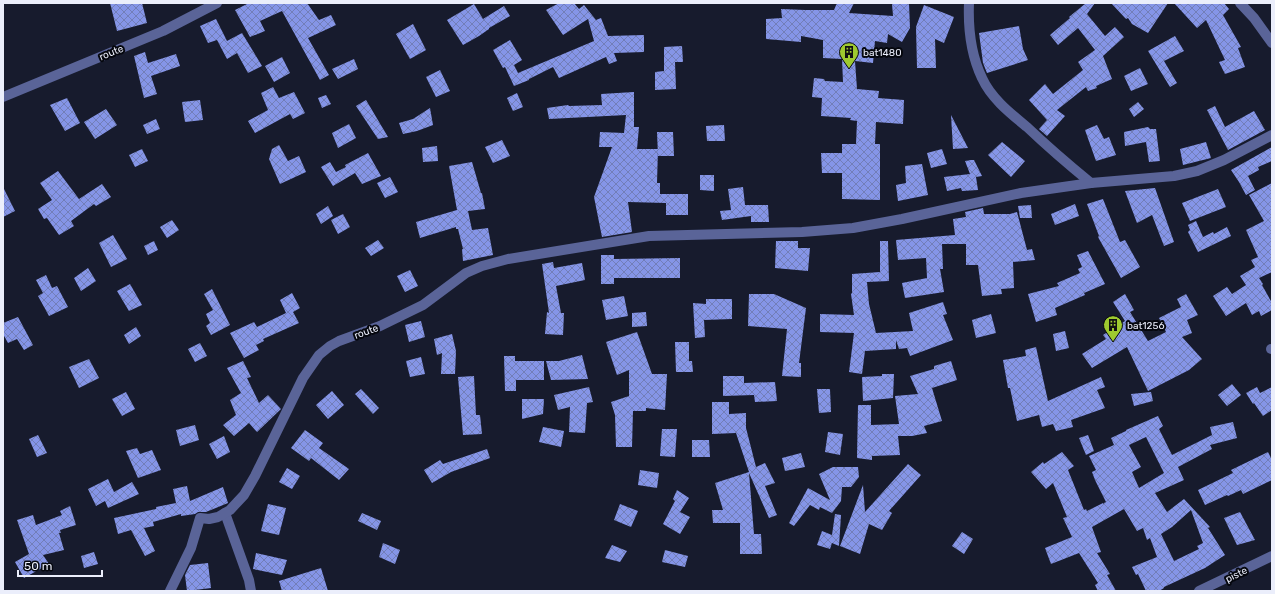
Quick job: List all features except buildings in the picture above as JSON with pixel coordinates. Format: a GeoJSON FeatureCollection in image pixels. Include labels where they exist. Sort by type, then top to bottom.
{"type":"FeatureCollection","features":[{"type":"Feature","properties":{"kind":"street","name":"route"},"geometry":{"type":"LineString","coordinates":[[3,97],[163,31],[217,3]]}},
{"type":"Feature","properties":{"kind":"street"},"geometry":{"type":"LineString","coordinates":[[969,3],[968,19],[972,48],[982,79],[1004,107],[1062,160],[1091,183]]}},
{"type":"Feature","properties":{"kind":"street"},"geometry":{"type":"LineString","coordinates":[[1240,3],[1254,18],[1272,43]]}},
{"type":"Feature","properties":{"kind":"street","name":"route"},"geometry":{"type":"LineString","coordinates":[[170,591],[191,548],[200,518],[209,519],[218,517],[230,510],[244,495],[255,476],[303,378],[319,354],[339,341],[380,326],[424,305],[466,273],[482,266],[508,259],[649,236],[802,232],[853,228],[1021,194],[1091,183],[1174,176],[1197,171],[1224,160],[1272,134]]}},
{"type":"Feature","properties":{"kind":"street"},"geometry":{"type":"LineString","coordinates":[[225,513],[252,591]]}},
{"type":"Feature","properties":{"kind":"street","name":"piste"},"geometry":{"type":"LineString","coordinates":[[1199,591],[1272,556]]}},
{"type":"Feature","properties":{"kind":"place","name":"bat1480"},"geometry":{"type":"Point","coordinates":[849,69]}},
{"type":"Feature","properties":{"kind":"place","name":"bat1256"},"geometry":{"type":"Point","coordinates":[1113,342]}}]}
